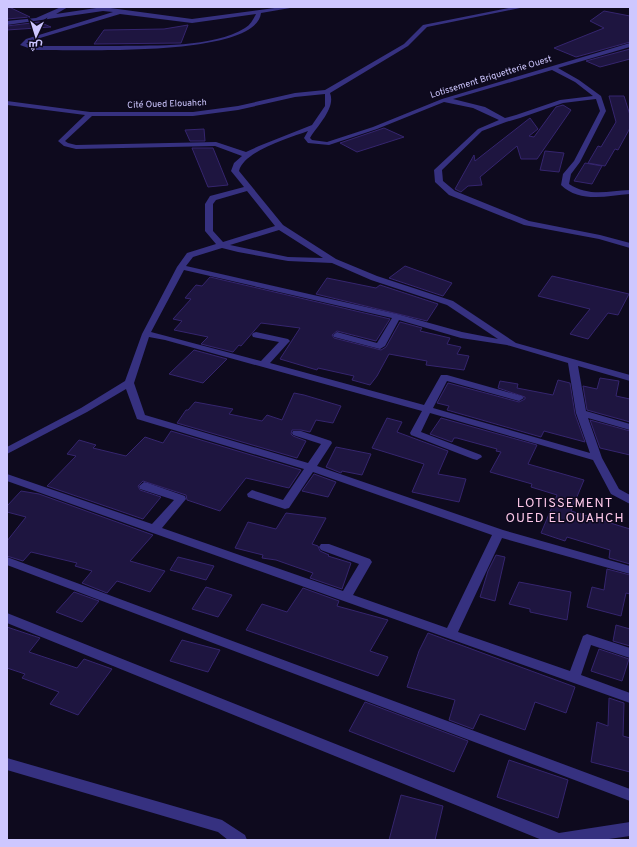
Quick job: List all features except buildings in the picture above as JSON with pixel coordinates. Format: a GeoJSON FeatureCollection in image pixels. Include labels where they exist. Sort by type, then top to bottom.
{"type":"FeatureCollection","features":[{"type":"Feature","properties":{"kind":"street"},"geometry":{"type":"LineString","coordinates":[[42,18],[65,7]]}},
{"type":"Feature","properties":{"kind":"street"},"geometry":{"type":"LineString","coordinates":[[7,23],[103,9],[192,20],[293,7]]}},
{"type":"Feature","properties":{"kind":"street"},"geometry":{"type":"LineString","coordinates":[[513,345],[450,304],[374,278],[333,261],[276,224],[235,171],[237,163],[247,155],[273,142],[314,126],[328,106],[329,98],[327,92],[341,81],[407,45],[418,36],[425,26],[522,7]]}},
{"type":"Feature","properties":{"kind":"street"},"geometry":{"type":"LineString","coordinates":[[120,12],[28,40],[23,45],[34,48],[164,47],[185,45],[223,38],[244,31],[254,24],[259,14],[257,12]]}},
{"type":"Feature","properties":{"kind":"street","name":"Lotissement Briquetterie Ouest"},"geometry":{"type":"LineString","coordinates":[[314,126],[307,138],[310,142],[327,144],[375,128],[444,100],[630,45]]}},
{"type":"Feature","properties":{"kind":"street"},"geometry":{"type":"LineString","coordinates":[[553,68],[577,81],[599,97],[604,111],[577,162],[567,174],[565,185],[575,193],[590,196],[629,192]]}},
{"type":"Feature","properties":{"kind":"street","name":"Cité Oued Elouahch"},"geometry":{"type":"LineString","coordinates":[[7,103],[90,114],[193,114],[238,108],[319,91],[327,92]]}},
{"type":"Feature","properties":{"kind":"street"},"geometry":{"type":"LineString","coordinates":[[599,97],[562,101],[518,117],[504,120],[480,130],[438,170],[439,182],[452,193],[527,223],[600,237],[630,246]]}},
{"type":"Feature","properties":{"kind":"street"},"geometry":{"type":"LineString","coordinates":[[444,100],[474,105],[494,113],[504,120]]}},
{"type":"Feature","properties":{"kind":"street"},"geometry":{"type":"LineString","coordinates":[[90,114],[61,141],[66,145],[76,147],[216,144],[247,155]]}},
{"type":"Feature","properties":{"kind":"street"},"geometry":{"type":"LineString","coordinates":[[248,188],[213,198],[209,204],[209,231],[221,245],[238,250],[288,259],[333,261]]}},
{"type":"Feature","properties":{"kind":"street"},"geometry":{"type":"LineString","coordinates":[[276,224],[190,255],[182,266],[146,334],[129,383],[141,417],[312,468],[499,532],[630,570]]}},
{"type":"Feature","properties":{"kind":"street"},"geometry":{"type":"LineString","coordinates":[[182,266],[397,317],[461,335],[513,345],[630,378]]}},
{"type":"Feature","properties":{"kind":"street"},"geometry":{"type":"LineString","coordinates":[[337,335],[380,346],[397,317]]}},
{"type":"Feature","properties":{"kind":"street"},"geometry":{"type":"LineString","coordinates":[[146,334],[427,408],[597,458]]}},
{"type":"Feature","properties":{"kind":"street"},"geometry":{"type":"LineString","coordinates":[[256,335],[285,341],[263,365]]}},
{"type":"Feature","properties":{"kind":"street"},"geometry":{"type":"LineString","coordinates":[[572,362],[581,413],[597,458],[615,491],[630,500]]}},
{"type":"Feature","properties":{"kind":"street"},"geometry":{"type":"LineString","coordinates":[[477,457],[415,433],[444,377],[519,398]]}},
{"type":"Feature","properties":{"kind":"street"},"geometry":{"type":"LineString","coordinates":[[7,451],[84,410],[129,383]]}},
{"type":"Feature","properties":{"kind":"street"},"geometry":{"type":"LineString","coordinates":[[581,413],[630,427]]}},
{"type":"Feature","properties":{"kind":"street"},"geometry":{"type":"LineString","coordinates":[[252,494],[285,505],[328,443],[297,434]]}},
{"type":"Feature","properties":{"kind":"street"},"geometry":{"type":"LineString","coordinates":[[7,477],[630,698]]}},
{"type":"Feature","properties":{"kind":"street"},"geometry":{"type":"LineString","coordinates":[[144,486],[181,499],[153,530]]}},
{"type":"Feature","properties":{"kind":"street"},"geometry":{"type":"LineString","coordinates":[[450,635],[499,532]]}},
{"type":"Feature","properties":{"kind":"street"},"geometry":{"type":"LineString","coordinates":[[325,547],[366,562],[345,598]]}},
{"type":"Feature","properties":{"kind":"street"},"geometry":{"type":"LineString","coordinates":[[7,561],[630,795]]}},
{"type":"Feature","properties":{"kind":"street"},"geometry":{"type":"LineString","coordinates":[[7,618],[559,840],[630,829]]}},
{"type":"Feature","properties":{"kind":"street"},"geometry":{"type":"LineString","coordinates":[[574,678],[587,639],[630,653]]}},
{"type":"Feature","properties":{"kind":"street"},"geometry":{"type":"LineString","coordinates":[[7,764],[222,827],[240,840]]}},
{"type":"Feature","properties":{"kind":"district","name":"LOTISSEMENT OUED ELOUAHCH"},"geometry":{"type":"Point","coordinates":[565,512]}}]}
